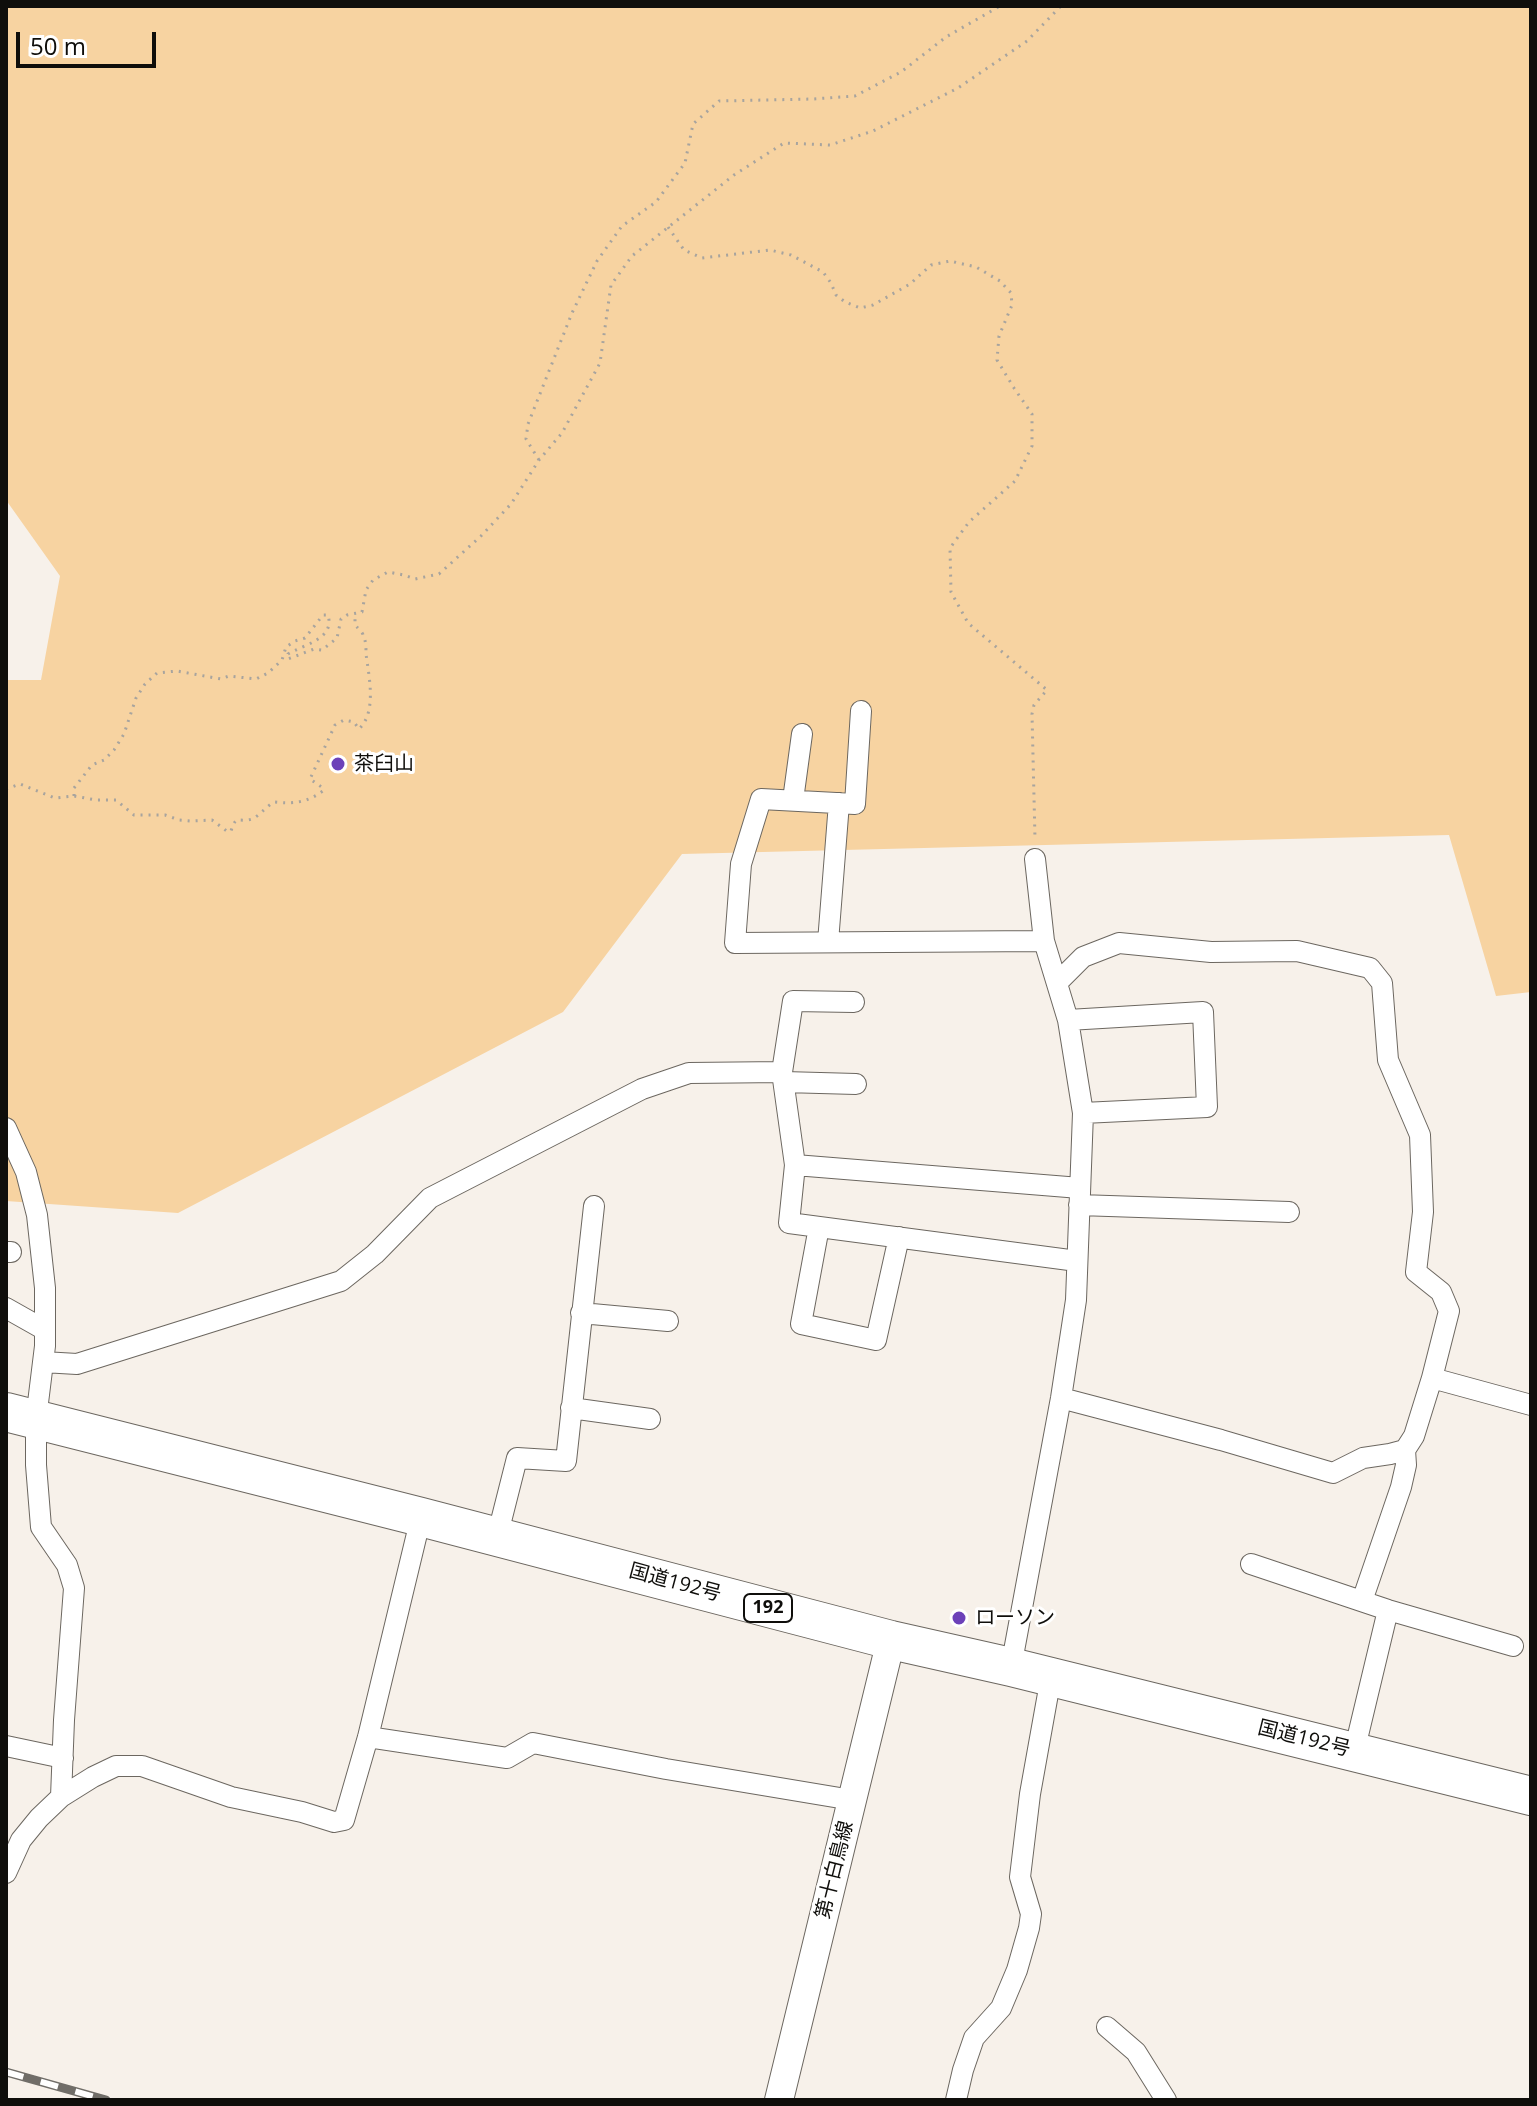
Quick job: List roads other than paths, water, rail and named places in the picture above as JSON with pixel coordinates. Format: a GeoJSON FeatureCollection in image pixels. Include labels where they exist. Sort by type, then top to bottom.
{"type":"FeatureCollection","features":[{"type":"Feature","properties":{"kind":"highway","name":"国道192号"},"geometry":{"type":"LineString","coordinates":[[21,1416],[891,1640],[1531,1796]]}},
{"type":"Feature","properties":{"kind":"main road","name":"第十白鳥線"},"geometry":{"type":"LineString","coordinates":[[779,2100],[891,1640]]}},
{"type":"Feature","properties":{"kind":"street"},"geometry":{"type":"LineString","coordinates":[[861,711],[855,804],[761,799],[741,864],[735,943],[1044,941]]}},
{"type":"Feature","properties":{"kind":"street"},"geometry":{"type":"LineString","coordinates":[[793,800],[802,734]]}},
{"type":"Feature","properties":{"kind":"street"},"geometry":{"type":"LineString","coordinates":[[828,942],[839,803]]}},
{"type":"Feature","properties":{"kind":"street"},"geometry":{"type":"LineString","coordinates":[[1011,1667],[1076,1300],[1083,1113],[1068,1020],[1044,941],[1035,859]]}},
{"type":"Feature","properties":{"kind":"street"},"geometry":{"type":"LineString","coordinates":[[1057,983],[1083,957],[1119,943],[1211,952],[1297,951],[1370,968],[1382,983],[1388,1060],[1420,1135],[1423,1212],[1416,1272],[1441,1292],[1449,1311],[1414,1436],[1405,1450],[1406,1465],[1401,1487],[1362,1601]]}},
{"type":"Feature","properties":{"kind":"street"},"geometry":{"type":"LineString","coordinates":[[854,1002],[793,1001],[783,1077],[795,1165],[789,1223],[1077,1261]]}},
{"type":"Feature","properties":{"kind":"street"},"geometry":{"type":"LineString","coordinates":[[1068,1020],[1203,1012],[1207,1107],[1083,1113]]}},
{"type":"Feature","properties":{"kind":"street"},"geometry":{"type":"LineString","coordinates":[[43,1362],[77,1364],[341,1281],[375,1254],[430,1198],[642,1089],[689,1073],[856,1084]]}},
{"type":"Feature","properties":{"kind":"street"},"geometry":{"type":"LineString","coordinates":[[6,1128],[26,1172],[37,1215],[45,1288],[43,1362],[21,1416],[36,1465],[41,1527],[67,1565],[74,1588],[61,1797]]}},
{"type":"Feature","properties":{"kind":"street"},"geometry":{"type":"LineString","coordinates":[[795,1165],[1080,1196],[1289,1212]]}},
{"type":"Feature","properties":{"kind":"street"},"geometry":{"type":"LineString","coordinates":[[497,1537],[517,1458],[566,1461],[594,1206]]}},
{"type":"Feature","properties":{"kind":"street"},"geometry":{"type":"LineString","coordinates":[[819,1227],[801,1324],[876,1340],[899,1237]]}},
{"type":"Feature","properties":{"kind":"street"},"geometry":{"type":"LineString","coordinates":[[6,1308],[45,1330]]}},
{"type":"Feature","properties":{"kind":"street"},"geometry":{"type":"LineString","coordinates":[[581,1313],[668,1321]]}},
{"type":"Feature","properties":{"kind":"street"},"geometry":{"type":"LineString","coordinates":[[1432,1378],[1531,1405]]}},
{"type":"Feature","properties":{"kind":"street"},"geometry":{"type":"LineString","coordinates":[[1061,1398],[1333,1473],[1363,1458],[1405,1450]]}},
{"type":"Feature","properties":{"kind":"street"},"geometry":{"type":"LineString","coordinates":[[571,1408],[650,1419]]}},
{"type":"Feature","properties":{"kind":"street"},"geometry":{"type":"LineString","coordinates":[[6,1873],[21,1840],[39,1818],[61,1797],[116,1766],[142,1766],[231,1797],[334,1822],[344,1820],[368,1737],[421,1517]]}},
{"type":"Feature","properties":{"kind":"street"},"geometry":{"type":"LineString","coordinates":[[1251,1564],[1388,1610],[1513,1646]]}},
{"type":"Feature","properties":{"kind":"street"},"geometry":{"type":"LineString","coordinates":[[1354,1752],[1388,1610]]}},
{"type":"Feature","properties":{"kind":"street"},"geometry":{"type":"LineString","coordinates":[[956,2100],[974,2038],[1001,2008],[1017,1970],[1029,1928],[1031,1914],[1020,1877],[1028,1806],[1051,1677]]}},
{"type":"Feature","properties":{"kind":"street"},"geometry":{"type":"LineString","coordinates":[[368,1737],[507,1758],[533,1743],[852,1800]]}},
{"type":"Feature","properties":{"kind":"street"},"geometry":{"type":"LineString","coordinates":[[6,1746],[63,1758]]}},
{"type":"Feature","properties":{"kind":"street"},"geometry":{"type":"LineString","coordinates":[[1107,2027],[1136,2052],[1166,2100]]}},
{"type":"Feature","properties":{"kind":"railway"},"geometry":{"type":"LineString","coordinates":[[6,2072],[106,2100]]}},
{"type":"Feature","properties":{"kind":"place","name":"茶臼山"},"geometry":{"type":"Point","coordinates":[338,764]}},
{"type":"Feature","properties":{"kind":"place","name":"ローソン"},"geometry":{"type":"Point","coordinates":[959,1618]}}]}
